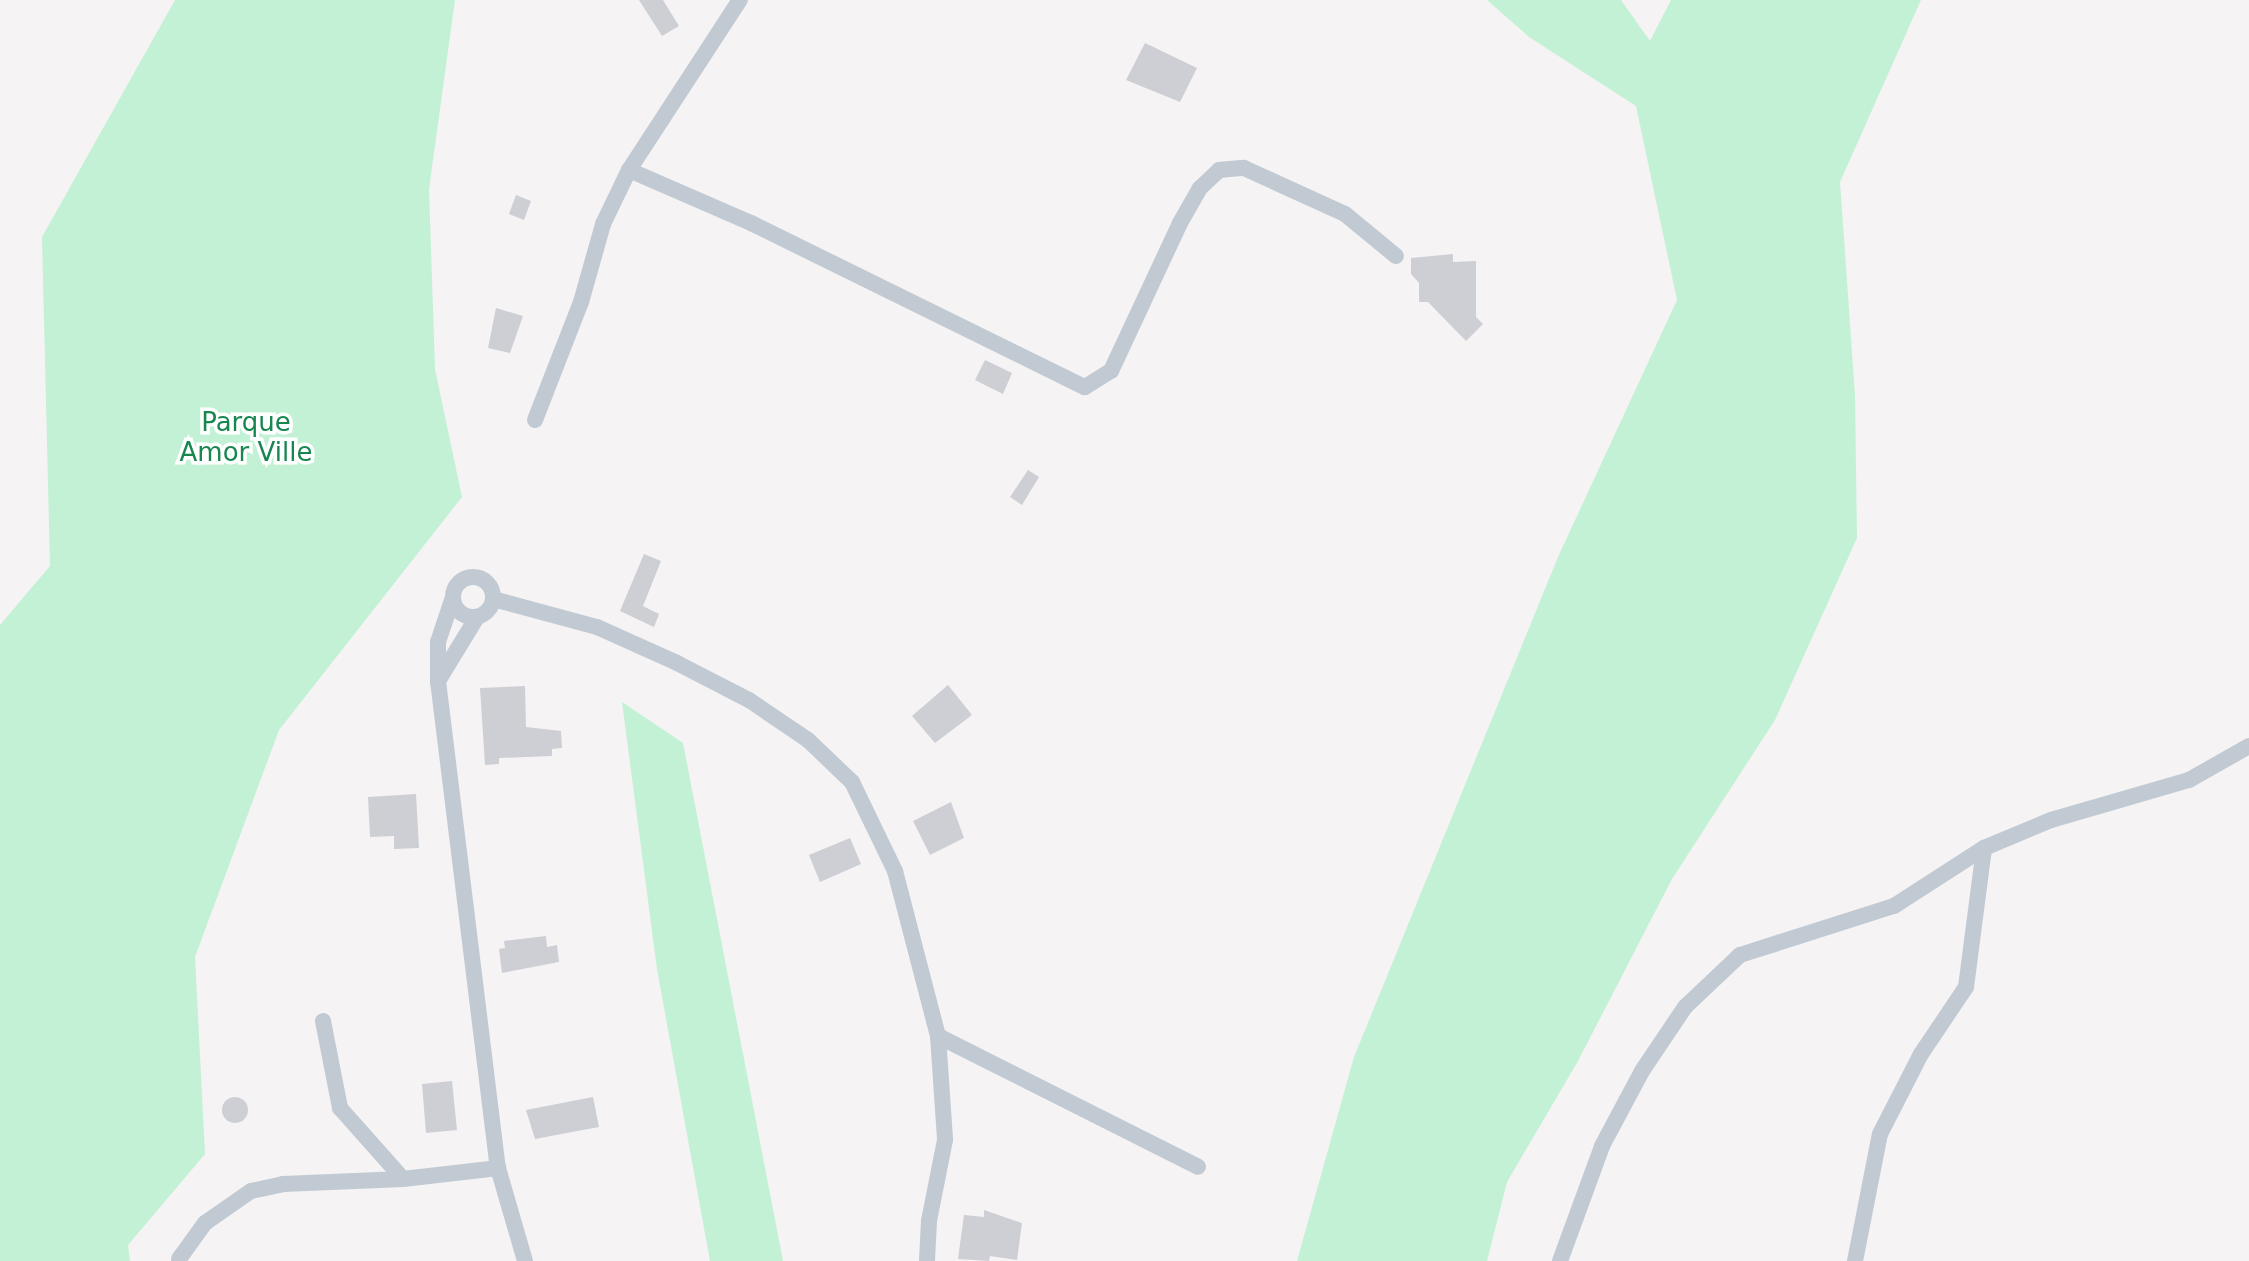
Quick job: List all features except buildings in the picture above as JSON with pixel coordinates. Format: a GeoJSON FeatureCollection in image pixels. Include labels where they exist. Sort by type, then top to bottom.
{"type":"FeatureCollection","features":[{"type":"Feature","properties":{"kind":"street"},"geometry":{"type":"LineString","coordinates":[[535,420],[581,302],[603,224],[629,170],[740,0]]}},
{"type":"Feature","properties":{"kind":"street"},"geometry":{"type":"LineString","coordinates":[[629,170],[751,223],[1085,387],[1111,371],[1180,223],[1200,188],[1219,170],[1244,168],[1345,214],[1396,256]]}},
{"type":"Feature","properties":{"kind":"street"},"geometry":{"type":"LineString","coordinates":[[493,599],[486,582],[474,577],[462,580],[438,642],[438,681],[498,1168],[525,1261]]}},
{"type":"Feature","properties":{"kind":"street"},"geometry":{"type":"LineString","coordinates":[[453,597],[460,612],[477,617]]}},
{"type":"Feature","properties":{"kind":"street"},"geometry":{"type":"LineString","coordinates":[[438,681],[477,617],[493,599]]}},
{"type":"Feature","properties":{"kind":"street"},"geometry":{"type":"LineString","coordinates":[[493,599],[567,616],[677,663],[773,716],[808,740],[852,782],[895,871],[938,1036],[945,1140],[929,1221],[927,1261]]}},
{"type":"Feature","properties":{"kind":"street"},"geometry":{"type":"LineString","coordinates":[[1560,1261],[1568,1227],[1602,1146],[1642,1071],[1685,1007],[1714,975],[1740,955],[1786,936],[1894,906],[1984,848],[2051,820],[2189,780],[2249,746]]}},
{"type":"Feature","properties":{"kind":"street"},"geometry":{"type":"LineString","coordinates":[[1855,1261],[1880,1134],[1969,976],[1984,848]]}},
{"type":"Feature","properties":{"kind":"street"},"geometry":{"type":"LineString","coordinates":[[323,1021],[340,1108],[403,1179]]}},
{"type":"Feature","properties":{"kind":"street"},"geometry":{"type":"LineString","coordinates":[[938,1036],[1198,1167]]}},
{"type":"Feature","properties":{"kind":"street"},"geometry":{"type":"LineString","coordinates":[[179,1259],[205,1223],[251,1191],[283,1184],[403,1179],[498,1168]]}},
{"type":"Feature","properties":{"kind":"green space","name":"Parque Amor Ville"},"geometry":{"type":"Polygon","coordinates":[[[175,0],[455,0],[429,189],[435,369],[462,497],[279,730],[195,957],[205,1154],[128,1245],[130,1261],[0,1261],[0,625],[50,566],[42,237],[175,0]]]}},
{"type":"Feature","properties":{"kind":"green space"},"geometry":{"type":"Polygon","coordinates":[[[1487,0],[1621,0],[1650,41],[1671,0],[1921,0],[1840,182],[1855,395],[1857,538],[1775,720],[1672,879],[1578,1061],[1507,1182],[1487,1261],[1297,1261],[1354,1057],[1558,557],[1677,300],[1636,106],[1529,37],[1487,0]]]}},
{"type":"Feature","properties":{"kind":"green space"},"geometry":{"type":"Polygon","coordinates":[[[622,702],[683,743],[783,1261],[710,1261],[657,969],[622,702]]]}}]}
